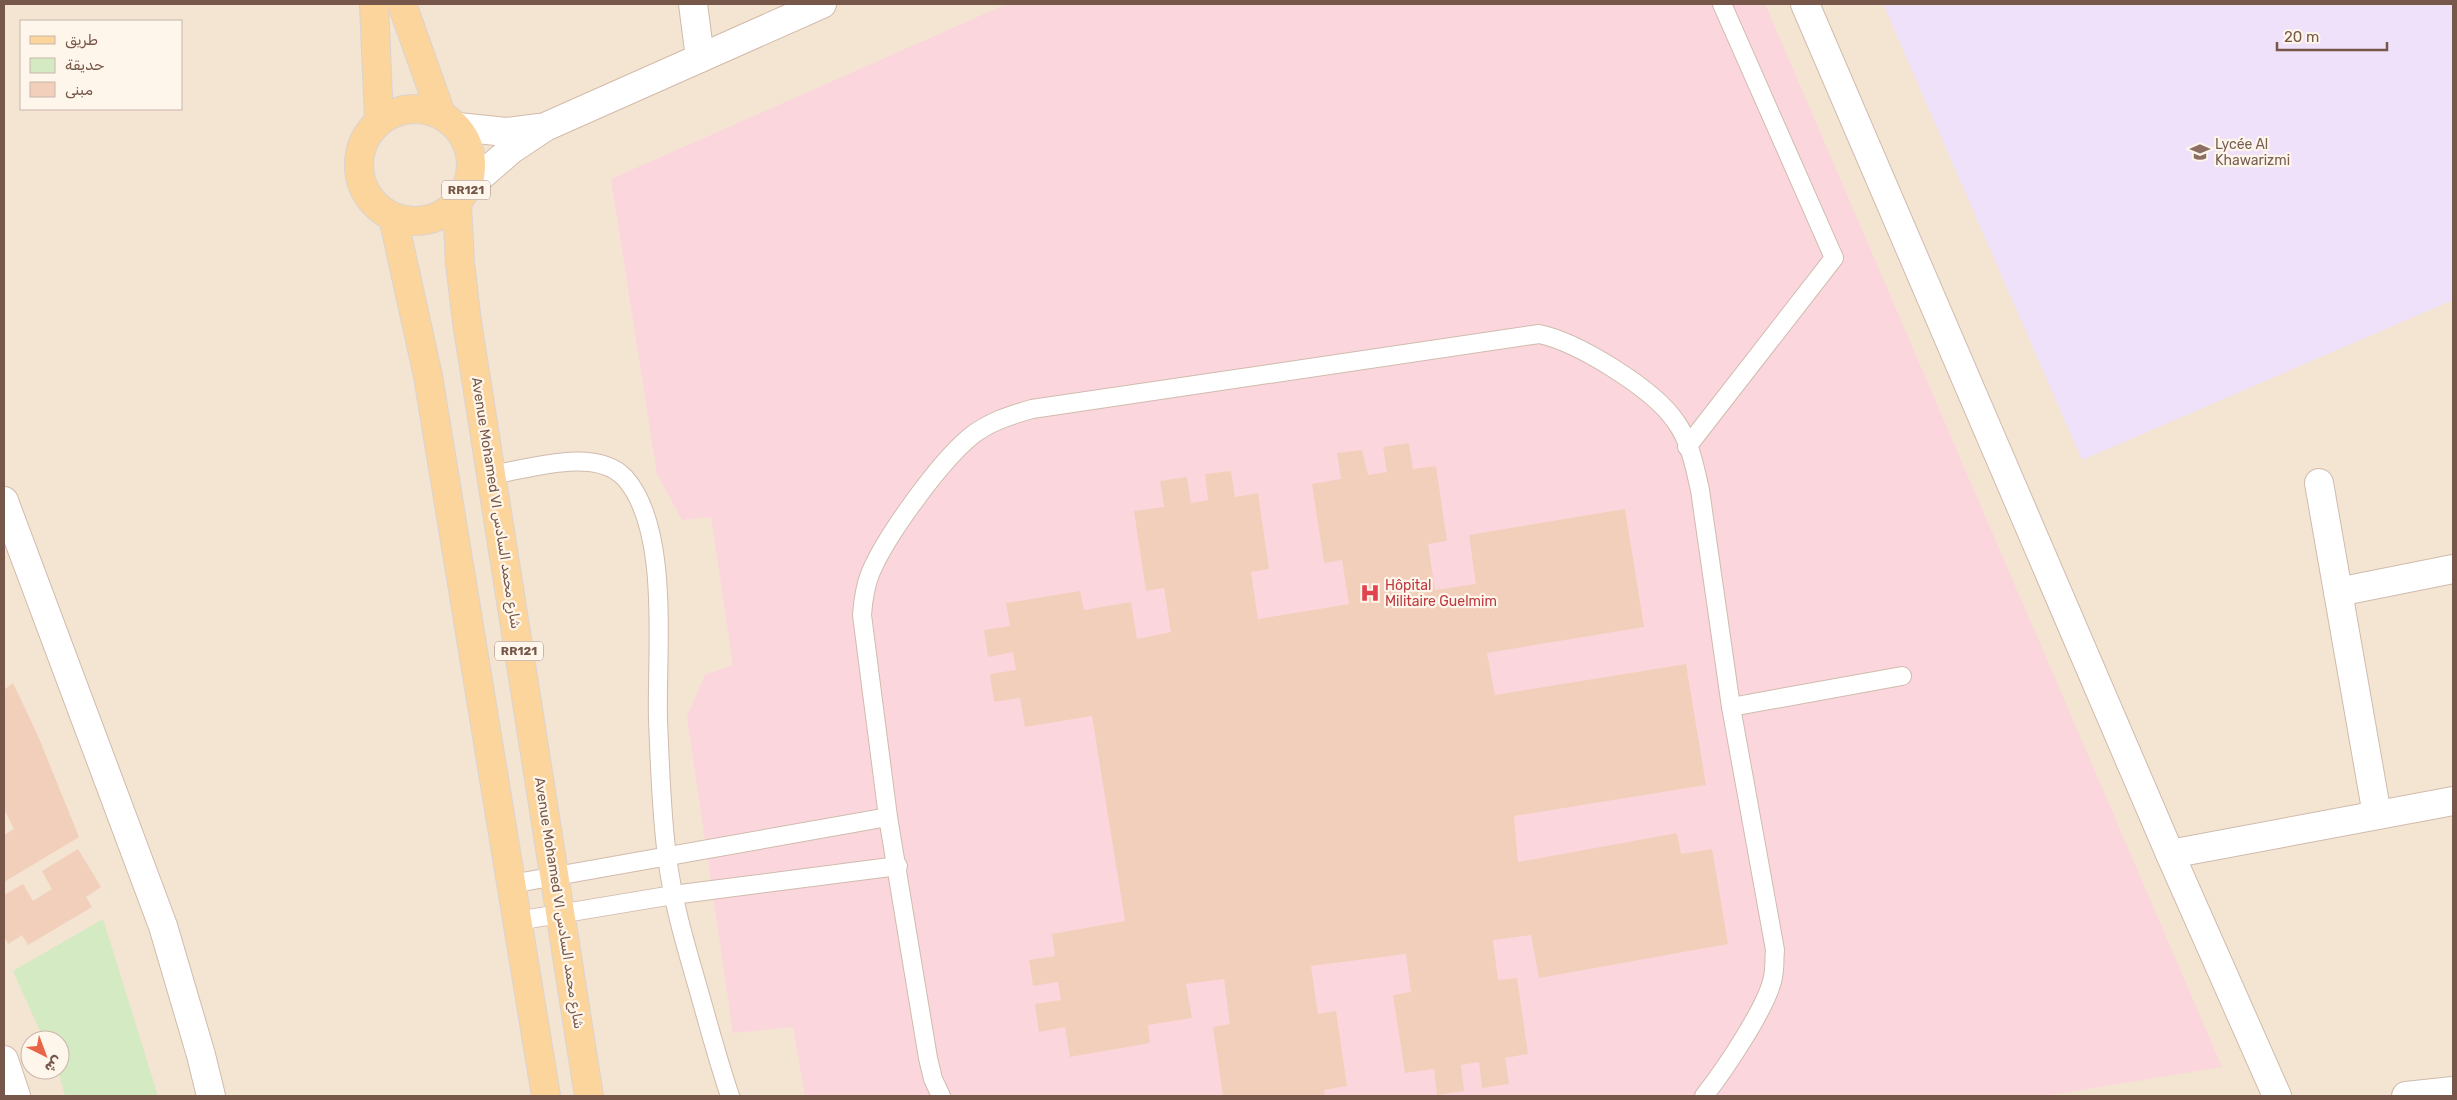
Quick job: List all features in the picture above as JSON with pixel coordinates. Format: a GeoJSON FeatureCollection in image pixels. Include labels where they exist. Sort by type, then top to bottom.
{"type":"FeatureCollection","features":[{"type":"Feature","properties":{"kind":"main road"},"geometry":{"type":"LineString","coordinates":[[374,4],[379,120],[398,110],[420,108],[450,120]]}},
{"type":"Feature","properties":{"kind":"main road","name":"Avenue Mohamed VI شارع محمد السادس"},"geometry":{"type":"LineString","coordinates":[[402,4],[450,120],[469,146],[472,166],[462,196],[460,263],[467,322],[589,1096]]}},
{"type":"Feature","properties":{"kind":"main road","name":"RR121"},"geometry":{"type":"LineString","coordinates":[[379,120],[365,139],[358,161],[361,185],[374,204],[393,218],[416,222],[438,217],[462,196]]}},
{"type":"Feature","properties":{"kind":"main road","name":"RR121"},"geometry":{"type":"LineString","coordinates":[[393,218],[428,376],[546,1096]]}},
{"type":"Feature","properties":{"kind":"street"},"geometry":{"type":"LineString","coordinates":[[693,4],[700,58]]}},
{"type":"Feature","properties":{"kind":"street"},"geometry":{"type":"LineString","coordinates":[[462,196],[512,149],[546,127],[822,4]]}},
{"type":"Feature","properties":{"kind":"street"},"geometry":{"type":"LineString","coordinates":[[1805,4],[2170,854],[2277,1096]]}},
{"type":"Feature","properties":{"kind":"street"},"geometry":{"type":"LineString","coordinates":[[450,120],[506,132],[546,127]]}},
{"type":"Feature","properties":{"kind":"street"},"geometry":{"type":"LineString","coordinates":[[2319,483],[2377,815]]}},
{"type":"Feature","properties":{"kind":"street"},"geometry":{"type":"LineString","coordinates":[[4,501],[162,926],[201,1055],[211,1096]]}},
{"type":"Feature","properties":{"kind":"street"},"geometry":{"type":"LineString","coordinates":[[2338,592],[2453,569]]}},
{"type":"Feature","properties":{"kind":"street"},"geometry":{"type":"LineString","coordinates":[[2170,854],[2453,801]]}},
{"type":"Feature","properties":{"kind":"street"},"geometry":{"type":"LineString","coordinates":[[4,1060],[16,1096]]}},
{"type":"Feature","properties":{"kind":"street"},"geometry":{"type":"LineString","coordinates":[[2406,1096],[2447,1094]]}},
{"type":"Feature","properties":{"kind":"lane"},"geometry":{"type":"LineString","coordinates":[[1687,447],[1834,258],[1722,4]]}},
{"type":"Feature","properties":{"kind":"lane"},"geometry":{"type":"LineString","coordinates":[[941,1096],[933,1079],[928,1058],[898,866],[888,817],[863,636],[863,596],[870,573],[886,544],[936,473],[972,435],[1001,418],[1032,409],[1539,334],[1552,337],[1573,347],[1639,386],[1667,410],[1678,423],[1700,490],[1731,707],[1775,950],[1773,978],[1763,1004],[1720,1075],[1704,1096]]}},
{"type":"Feature","properties":{"kind":"lane"},"geometry":{"type":"LineString","coordinates":[[491,476],[581,460],[596,461],[609,466],[624,477],[644,513],[652,543],[657,583],[660,644],[658,718],[667,855],[673,895],[730,1096]]}},
{"type":"Feature","properties":{"kind":"lane"},"geometry":{"type":"LineString","coordinates":[[1731,707],[1902,676]]}},
{"type":"Feature","properties":{"kind":"lane"},"geometry":{"type":"LineString","coordinates":[[511,884],[888,817]]}},
{"type":"Feature","properties":{"kind":"lane"},"geometry":{"type":"LineString","coordinates":[[517,921],[673,895],[898,866]]}},
{"type":"Feature","properties":{"kind":"shaded area"},"geometry":{"type":"Polygon","coordinates":[[[4,4],[2453,4],[2453,1096],[4,1096],[4,4]]]}},
{"type":"Feature","properties":{"kind":"shaded area","name":"Hôpital Militaire Guelmim"},"geometry":{"type":"Polygon","coordinates":[[[1007,4],[1765,4],[2222,1067],[2045,1096],[805,1096],[793,1027],[733,1033],[687,717],[705,675],[733,665],[711,517],[682,520],[657,474],[611,179],[1007,4]]]}},
{"type":"Feature","properties":{"kind":"shaded area","name":"Lycée Al Khawarizmi"},"geometry":{"type":"Polygon","coordinates":[[[1883,4],[2453,4],[2453,300],[2082,460],[1883,4]]]}},
{"type":"Feature","properties":{"kind":"green space"},"geometry":{"type":"Polygon","coordinates":[[[103,919],[158,1096],[65,1096],[61,1080],[70,1080],[70,1030],[40,1030],[13,971],[103,919]]]}},
{"type":"Feature","properties":{"kind":"building"},"geometry":{"type":"Polygon","coordinates":[[[1409,443],[1413,469],[1436,466],[1447,541],[1428,544],[1435,590],[1476,584],[1469,535],[1625,509],[1644,627],[1487,653],[1495,695],[1686,664],[1706,785],[1514,816],[1518,862],[1677,833],[1681,854],[1712,849],[1728,944],[1539,978],[1531,935],[1493,940],[1498,980],[1517,978],[1528,1054],[1505,1058],[1509,1084],[1482,1088],[1479,1062],[1461,1065],[1464,1091],[1437,1095],[1434,1069],[1405,1073],[1393,995],[1411,992],[1406,954],[1311,966],[1318,1014],[1336,1011],[1347,1086],[1324,1090],[1325,1096],[1223,1096],[1213,1027],[1230,1024],[1224,979],[1186,984],[1192,1018],[1148,1025],[1150,1043],[1070,1057],[1065,1027],[1039,1032],[1035,1004],[1061,1000],[1058,982],[1033,986],[1029,960],[1055,956],[1052,934],[1125,921],[1092,716],[1025,727],[1020,698],[994,702],[990,674],[1016,670],[1013,652],[988,657],[984,630],[1010,626],[1006,603],[1080,591],[1084,610],[1131,602],[1137,639],[1171,632],[1164,588],[1146,591],[1134,511],[1164,507],[1160,481],[1187,477],[1191,503],[1208,500],[1205,474],[1231,471],[1235,497],[1258,493],[1269,569],[1251,572],[1258,619],[1349,604],[1342,560],[1324,563],[1312,484],[1341,479],[1337,453],[1362,450],[1368,475],[1387,472],[1383,447],[1409,443]]]}},
{"type":"Feature","properties":{"kind":"building"},"geometry":{"type":"Polygon","coordinates":[[[13,683],[38,736],[79,837],[4,882],[4,835],[14,829],[4,809],[4,690],[13,683]]]}},
{"type":"Feature","properties":{"kind":"building"},"geometry":{"type":"Polygon","coordinates":[[[78,849],[101,887],[86,897],[92,907],[28,945],[22,935],[8,944],[4,936],[4,895],[23,884],[33,901],[52,889],[42,871],[78,849]]]}},
{"type":"Feature","properties":{"kind":"place","name":"Lycée Al Khawarizmi"},"geometry":{"type":"Point","coordinates":[2200,152]}},
{"type":"Feature","properties":{"kind":"place","name":"Hôpital Militaire Guelmim"},"geometry":{"type":"Point","coordinates":[1370,593]}}]}
